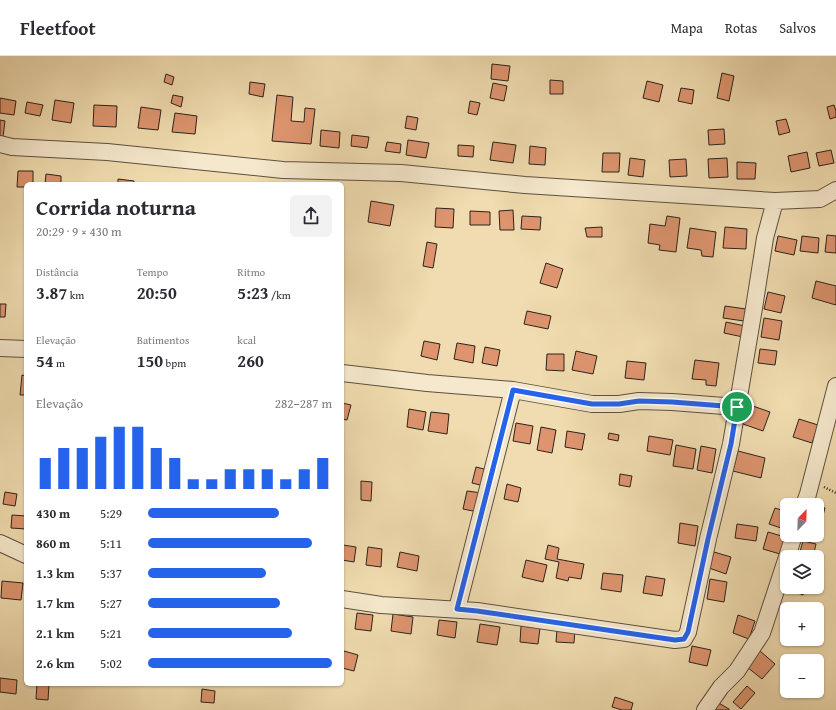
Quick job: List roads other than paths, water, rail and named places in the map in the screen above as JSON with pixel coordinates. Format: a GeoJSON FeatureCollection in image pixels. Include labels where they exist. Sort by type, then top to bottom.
{"type":"FeatureCollection","features":[{"type":"Feature","properties":{"kind":"street"},"geometry":{"type":"LineString","coordinates":[[0,144],[12,147],[107,152],[283,170],[401,173],[525,185],[775,201],[820,199],[836,190]]}},
{"type":"Feature","properties":{"kind":"street"},"geometry":{"type":"LineString","coordinates":[[344,599],[381,605],[477,611],[675,640],[684,639],[688,632],[708,539],[731,444],[764,238],[775,201]]}},
{"type":"Feature","properties":{"kind":"street"},"geometry":{"type":"LineString","coordinates":[[0,348],[24,349]]}},
{"type":"Feature","properties":{"kind":"street"},"geometry":{"type":"LineString","coordinates":[[344,373],[427,383],[513,390],[592,404],[619,404],[639,401],[737,407]]}},
{"type":"Feature","properties":{"kind":"street"},"geometry":{"type":"LineString","coordinates":[[807,498],[836,386]]}},
{"type":"Feature","properties":{"kind":"street"},"geometry":{"type":"LineString","coordinates":[[457,609],[513,390]]}},
{"type":"Feature","properties":{"kind":"street"},"geometry":{"type":"LineString","coordinates":[[0,543],[24,554]]}},
{"type":"Feature","properties":{"kind":"street"},"geometry":{"type":"LineString","coordinates":[[705,710],[721,687],[737,671],[762,633],[780,578]]}}]}
